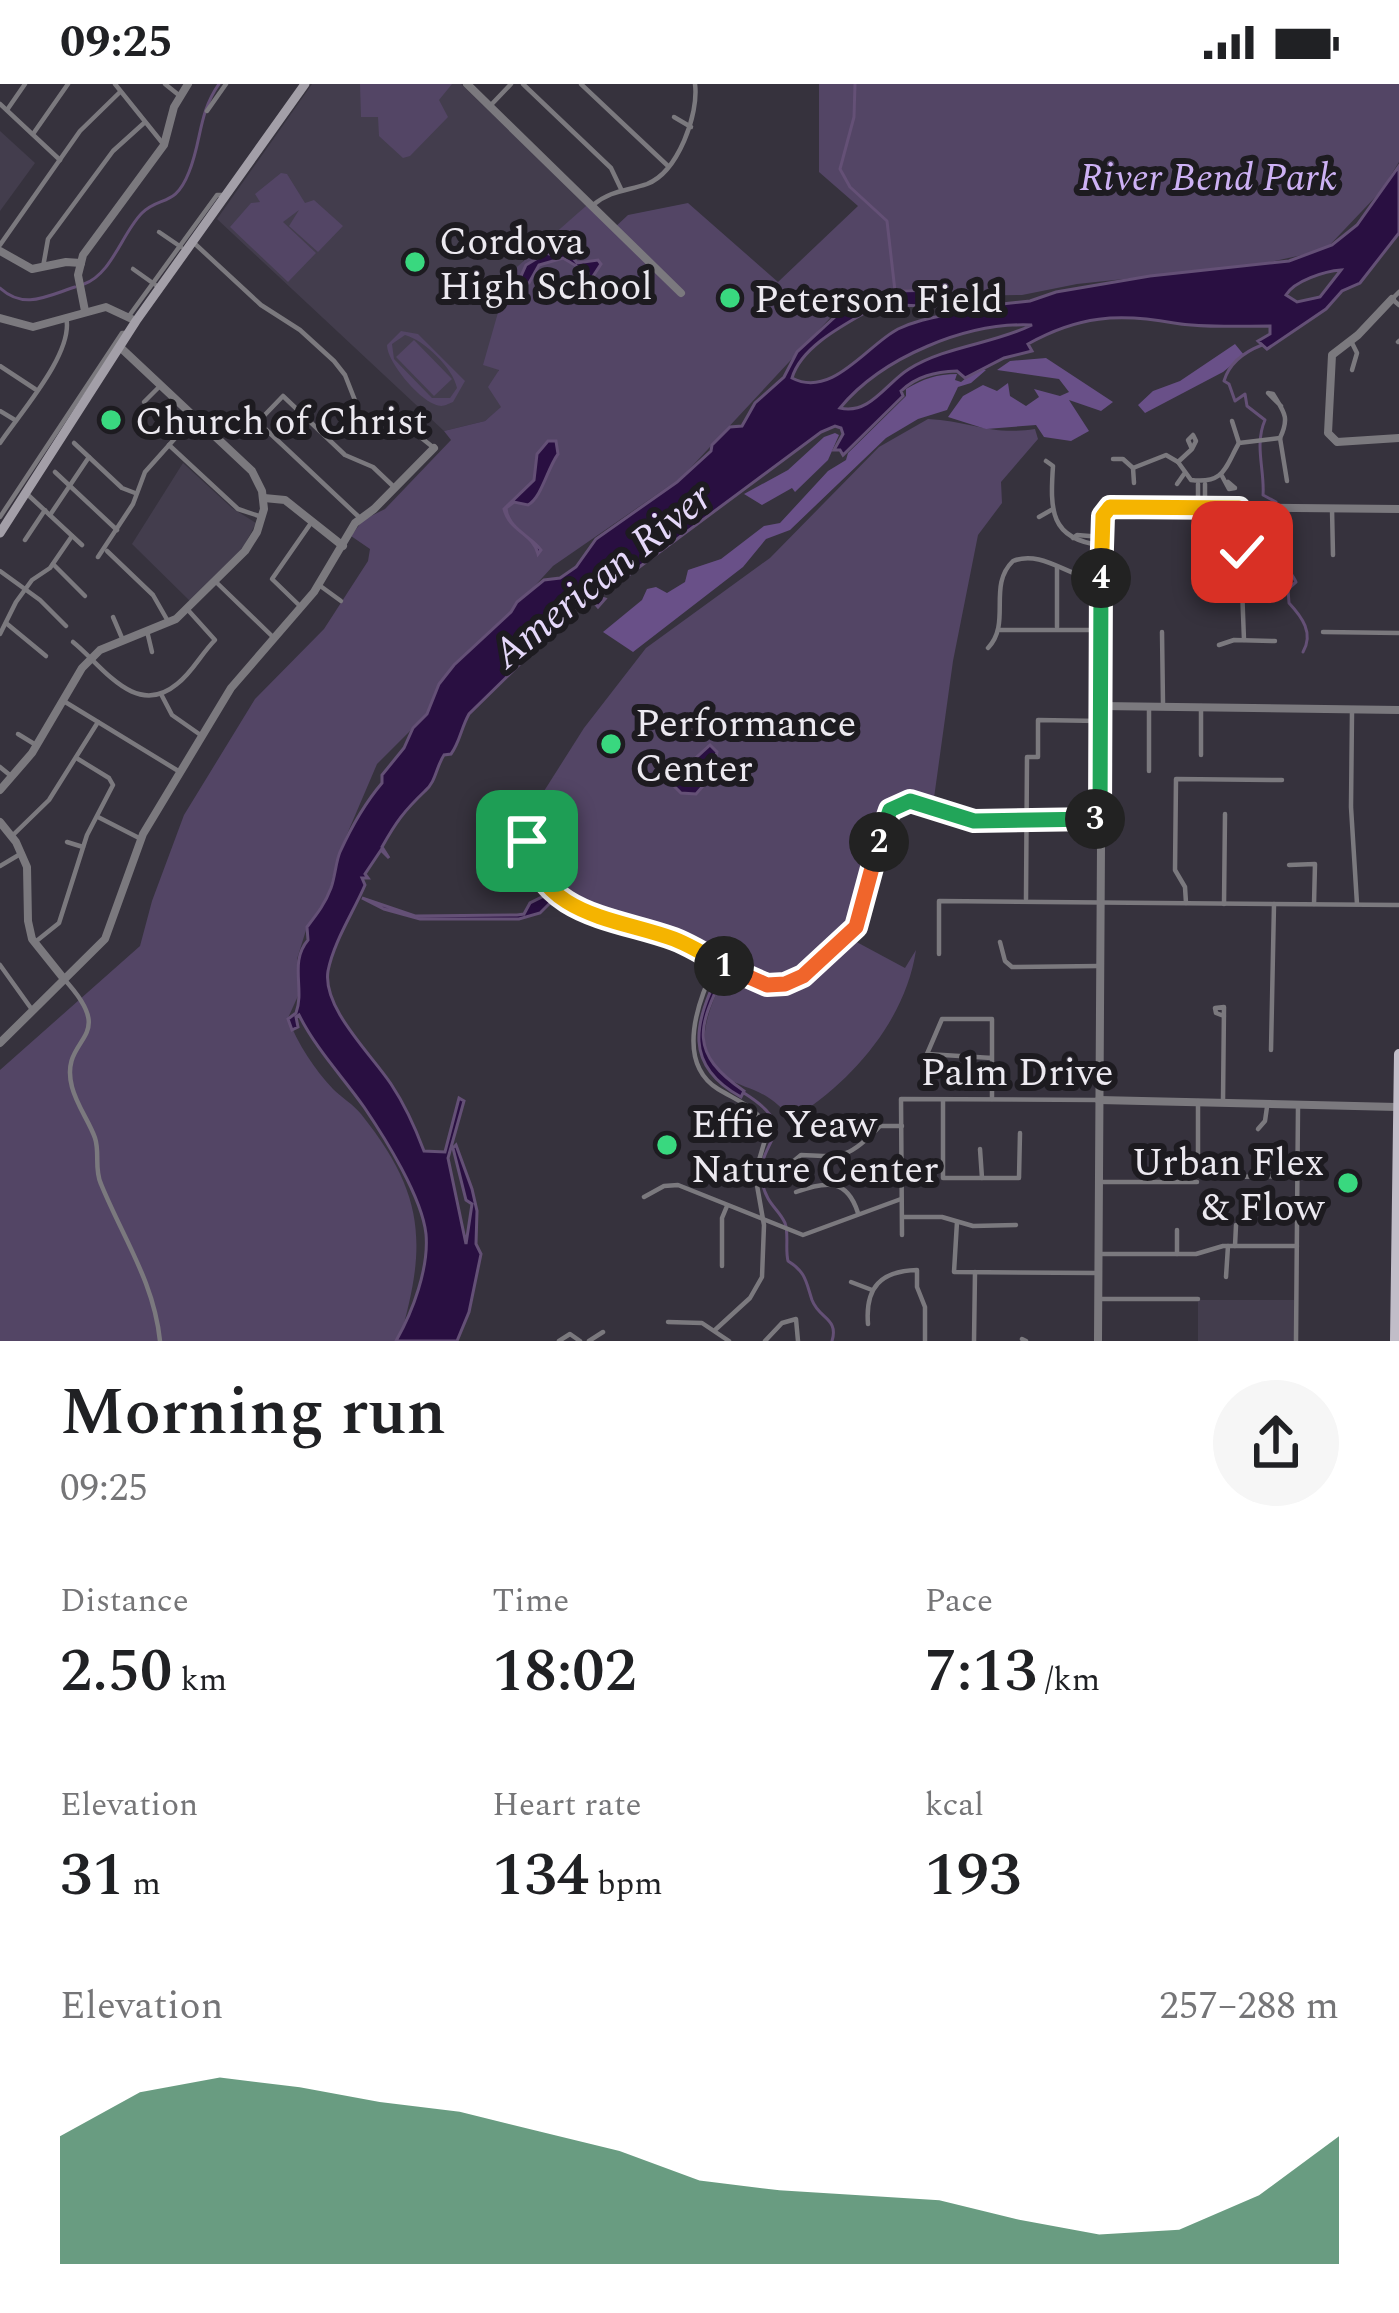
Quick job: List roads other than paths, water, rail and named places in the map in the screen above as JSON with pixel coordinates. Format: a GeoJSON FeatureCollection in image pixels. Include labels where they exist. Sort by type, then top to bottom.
{"type":"FeatureCollection","features":[{"type":"Feature","properties":{"kind":"main road"},"geometry":{"type":"LineString","coordinates":[[121,348],[158,287],[305,84]]}},
{"type":"Feature","properties":{"kind":"main road"},"geometry":{"type":"LineString","coordinates":[[0,532],[139,316]]}},
{"type":"Feature","properties":{"kind":"main road"},"geometry":{"type":"LineString","coordinates":[[1395,1341],[1399,1054]]}},
{"type":"Feature","properties":{"kind":"main road"},"geometry":{"type":"LineString","coordinates":[[1396,1167],[1399,1184]]}},
{"type":"Feature","properties":{"kind":"street"},"geometry":{"type":"LineString","coordinates":[[7,110],[25,84]]}},
{"type":"Feature","properties":{"kind":"street"},"geometry":{"type":"LineString","coordinates":[[33,134],[68,84]]}},
{"type":"Feature","properties":{"kind":"street"},"geometry":{"type":"LineString","coordinates":[[115,84],[164,145]]}},
{"type":"Feature","properties":{"kind":"street"},"geometry":{"type":"LineString","coordinates":[[165,84],[180,96]]}},
{"type":"Feature","properties":{"kind":"street"},"geometry":{"type":"LineString","coordinates":[[85,311],[80,263],[164,145],[188,84]]}},
{"type":"Feature","properties":{"kind":"street"},"geometry":{"type":"LineString","coordinates":[[208,111],[226,84]]}},
{"type":"Feature","properties":{"kind":"street"},"geometry":{"type":"LineString","coordinates":[[467,84],[681,292]]}},
{"type":"Feature","properties":{"kind":"street"},"geometry":{"type":"LineString","coordinates":[[490,106],[511,84]]}},
{"type":"Feature","properties":{"kind":"street"},"geometry":{"type":"LineString","coordinates":[[523,84],[611,168],[621,189]]}},
{"type":"Feature","properties":{"kind":"street"},"geometry":{"type":"LineString","coordinates":[[581,84],[668,166]]}},
{"type":"Feature","properties":{"kind":"street"},"geometry":{"type":"LineString","coordinates":[[593,205],[621,189],[650,183],[668,166],[697,110],[694,84]]}},
{"type":"Feature","properties":{"kind":"street"},"geometry":{"type":"LineString","coordinates":[[80,263],[21,267],[0,248],[94,113],[120,92]]}},
{"type":"Feature","properties":{"kind":"street"},"geometry":{"type":"LineString","coordinates":[[0,104],[60,160]]}},
{"type":"Feature","properties":{"kind":"street"},"geometry":{"type":"LineString","coordinates":[[674,117],[691,127]]}},
{"type":"Feature","properties":{"kind":"street"},"geometry":{"type":"LineString","coordinates":[[44,269],[42,254],[48,239],[113,151],[144,123]]}},
{"type":"Feature","properties":{"kind":"street"},"geometry":{"type":"LineString","coordinates":[[0,318],[33,327],[110,307],[139,316],[218,195],[226,196]]}},
{"type":"Feature","properties":{"kind":"street"},"geometry":{"type":"LineString","coordinates":[[159,232],[181,248]]}},
{"type":"Feature","properties":{"kind":"street"},"geometry":{"type":"LineString","coordinates":[[193,242],[261,305],[300,329],[334,361],[345,374],[356,403],[346,415]]}},
{"type":"Feature","properties":{"kind":"street"},"geometry":{"type":"LineString","coordinates":[[133,269],[158,287]]}},
{"type":"Feature","properties":{"kind":"street"},"geometry":{"type":"LineString","coordinates":[[1397,298],[1332,355],[1330,439],[1399,438]]}},
{"type":"Feature","properties":{"kind":"street"},"geometry":{"type":"LineString","coordinates":[[0,443],[65,345],[66,317]]}},
{"type":"Feature","properties":{"kind":"street"},"geometry":{"type":"LineString","coordinates":[[0,517],[122,333],[129,334]]}},
{"type":"Feature","properties":{"kind":"street"},"geometry":{"type":"LineString","coordinates":[[1351,341],[1357,353],[1352,370]]}},
{"type":"Feature","properties":{"kind":"street"},"geometry":{"type":"LineString","coordinates":[[0,790],[36,745],[91,659],[122,638],[169,623],[188,610],[245,551],[262,517],[264,498],[252,471],[121,348]]}},
{"type":"Feature","properties":{"kind":"street"},"geometry":{"type":"LineString","coordinates":[[0,366],[35,389]]}},
{"type":"Feature","properties":{"kind":"street"},"geometry":{"type":"LineString","coordinates":[[144,402],[161,385]]}},
{"type":"Feature","properties":{"kind":"street"},"geometry":{"type":"LineString","coordinates":[[360,518],[258,422],[283,396],[345,455],[368,464],[395,488]]}},
{"type":"Feature","properties":{"kind":"street"},"geometry":{"type":"LineString","coordinates":[[1281,406],[1287,421],[1280,438],[1287,481]]}},
{"type":"Feature","properties":{"kind":"street"},"geometry":{"type":"LineString","coordinates":[[0,410],[15,420]]}},
{"type":"Feature","properties":{"kind":"street"},"geometry":{"type":"LineString","coordinates":[[98,557],[145,472],[194,416]]}},
{"type":"Feature","properties":{"kind":"street"},"geometry":{"type":"LineString","coordinates":[[1133,468],[1163,455],[1178,462],[1184,474],[1202,481],[1222,476],[1239,443],[1232,421]]}},
{"type":"Feature","properties":{"kind":"street"},"geometry":{"type":"LineString","coordinates":[[0,1043],[109,933],[141,839],[237,679],[302,608],[360,518],[434,448],[404,424]]}},
{"type":"Feature","properties":{"kind":"street"},"geometry":{"type":"LineString","coordinates":[[1239,443],[1280,438]]}},
{"type":"Feature","properties":{"kind":"street"},"geometry":{"type":"LineString","coordinates":[[74,443],[122,488],[135,493]]}},
{"type":"Feature","properties":{"kind":"street"},"geometry":{"type":"LineString","coordinates":[[168,444],[238,509],[262,517]]}},
{"type":"Feature","properties":{"kind":"street"},"geometry":{"type":"LineString","coordinates":[[1178,462],[1192,449]]}},
{"type":"Feature","properties":{"kind":"street"},"geometry":{"type":"LineString","coordinates":[[368,464],[372,454]]}},
{"type":"Feature","properties":{"kind":"street"},"geometry":{"type":"LineString","coordinates":[[26,540],[89,457]]}},
{"type":"Feature","properties":{"kind":"street"},"geometry":{"type":"LineString","coordinates":[[1113,459],[1123,459],[1133,468],[1134,483]]}},
{"type":"Feature","properties":{"kind":"street"},"geometry":{"type":"LineString","coordinates":[[1046,461],[1053,466],[1053,508],[1060,529],[1073,538],[1102,541]]}},
{"type":"Feature","properties":{"kind":"street"},"geometry":{"type":"LineString","coordinates":[[55,472],[117,530]]}},
{"type":"Feature","properties":{"kind":"street"},"geometry":{"type":"LineString","coordinates":[[1177,484],[1184,474]]}},
{"type":"Feature","properties":{"kind":"street"},"geometry":{"type":"LineString","coordinates":[[1222,476],[1228,482]]}},
{"type":"Feature","properties":{"kind":"street"},"geometry":{"type":"LineString","coordinates":[[1201,508],[1202,481]]}},
{"type":"Feature","properties":{"kind":"street"},"geometry":{"type":"LineString","coordinates":[[26,493],[82,545]]}},
{"type":"Feature","properties":{"kind":"street"},"geometry":{"type":"LineString","coordinates":[[264,498],[285,500],[343,546]]}},
{"type":"Feature","properties":{"kind":"street"},"geometry":{"type":"LineString","coordinates":[[1098,1341],[1103,516],[1110,507],[1399,509]]}},
{"type":"Feature","properties":{"kind":"street"},"geometry":{"type":"LineString","coordinates":[[1040,517],[1053,508]]}},
{"type":"Feature","properties":{"kind":"street"},"geometry":{"type":"LineString","coordinates":[[1239,508],[1244,640]]}},
{"type":"Feature","properties":{"kind":"street"},"geometry":{"type":"LineString","coordinates":[[1332,509],[1333,555]]}},
{"type":"Feature","properties":{"kind":"street"},"geometry":{"type":"LineString","coordinates":[[302,608],[272,579],[311,523]]}},
{"type":"Feature","properties":{"kind":"street"},"geometry":{"type":"LineString","coordinates":[[0,634],[25,589],[53,564],[72,536]]}},
{"type":"Feature","properties":{"kind":"street"},"geometry":{"type":"LineString","coordinates":[[105,549],[148,589],[169,623]]}},
{"type":"Feature","properties":{"kind":"street"},"geometry":{"type":"LineString","coordinates":[[988,648],[1000,630],[1000,583],[1009,565],[1030,557],[1082,578],[1101,580]]}},
{"type":"Feature","properties":{"kind":"street"},"geometry":{"type":"LineString","coordinates":[[53,564],[85,596]]}},
{"type":"Feature","properties":{"kind":"street"},"geometry":{"type":"LineString","coordinates":[[1057,567],[1057,630]]}},
{"type":"Feature","properties":{"kind":"street"},"geometry":{"type":"LineString","coordinates":[[0,571],[67,626]]}},
{"type":"Feature","properties":{"kind":"street"},"geometry":{"type":"LineString","coordinates":[[216,582],[274,638]]}},
{"type":"Feature","properties":{"kind":"street"},"geometry":{"type":"LineString","coordinates":[[319,585],[341,601]]}},
{"type":"Feature","properties":{"kind":"street"},"geometry":{"type":"LineString","coordinates":[[73,642],[124,688],[141,694],[160,693],[182,681],[215,640],[188,610]]}},
{"type":"Feature","properties":{"kind":"street"},"geometry":{"type":"LineString","coordinates":[[113,617],[122,638]]}},
{"type":"Feature","properties":{"kind":"street"},"geometry":{"type":"LineString","coordinates":[[6,623],[46,656]]}},
{"type":"Feature","properties":{"kind":"street"},"geometry":{"type":"LineString","coordinates":[[1000,630],[1101,630]]}},
{"type":"Feature","properties":{"kind":"street"},"geometry":{"type":"LineString","coordinates":[[147,631],[152,652]]}},
{"type":"Feature","properties":{"kind":"street"},"geometry":{"type":"LineString","coordinates":[[1162,632],[1163,706]]}},
{"type":"Feature","properties":{"kind":"street"},"geometry":{"type":"LineString","coordinates":[[1323,632],[1399,633]]}},
{"type":"Feature","properties":{"kind":"street"},"geometry":{"type":"LineString","coordinates":[[1219,645],[1275,640]]}},
{"type":"Feature","properties":{"kind":"street"},"geometry":{"type":"LineString","coordinates":[[160,693],[172,715],[202,736]]}},
{"type":"Feature","properties":{"kind":"street"},"geometry":{"type":"LineString","coordinates":[[62,700],[180,772]]}},
{"type":"Feature","properties":{"kind":"street"},"geometry":{"type":"LineString","coordinates":[[1101,706],[1399,710]]}},
{"type":"Feature","properties":{"kind":"street"},"geometry":{"type":"LineString","coordinates":[[1149,706],[1149,771]]}},
{"type":"Feature","properties":{"kind":"street"},"geometry":{"type":"LineString","coordinates":[[1201,706],[1201,755]]}},
{"type":"Feature","properties":{"kind":"street"},"geometry":{"type":"LineString","coordinates":[[1352,707],[1357,904]]}},
{"type":"Feature","properties":{"kind":"street"},"geometry":{"type":"LineString","coordinates":[[1025,902],[1027,757],[1037,757],[1038,720],[1100,721]]}},
{"type":"Feature","properties":{"kind":"street"},"geometry":{"type":"LineString","coordinates":[[12,836],[49,800],[98,722]]}},
{"type":"Feature","properties":{"kind":"street"},"geometry":{"type":"LineString","coordinates":[[18,734],[36,745]]}},
{"type":"Feature","properties":{"kind":"street"},"geometry":{"type":"LineString","coordinates":[[34,943],[59,923],[95,816],[114,782],[78,759]]}},
{"type":"Feature","properties":{"kind":"street"},"geometry":{"type":"LineString","coordinates":[[0,767],[11,776]]}},
{"type":"Feature","properties":{"kind":"street"},"geometry":{"type":"LineString","coordinates":[[1186,903],[1185,886],[1175,868],[1176,779],[1282,780]]}},
{"type":"Feature","properties":{"kind":"street"},"geometry":{"type":"LineString","coordinates":[[534,802],[527,823],[529,850],[539,875],[556,893],[609,922],[674,939],[750,981],[777,985],[803,976],[843,942],[862,913],[883,821],[899,804],[921,802],[974,821],[1100,819]]}},
{"type":"Feature","properties":{"kind":"street"},"geometry":{"type":"LineString","coordinates":[[1224,904],[1225,814]]}},
{"type":"Feature","properties":{"kind":"street"},"geometry":{"type":"LineString","coordinates":[[95,816],[141,839]]}},
{"type":"Feature","properties":{"kind":"street"},"geometry":{"type":"LineString","coordinates":[[0,822],[22,853],[34,943],[85,1003],[91,1021],[72,1061],[72,1086],[95,1138],[100,1181],[154,1302],[160,1341]]}},
{"type":"Feature","properties":{"kind":"street"},"geometry":{"type":"LineString","coordinates":[[67,842],[83,847]]}},
{"type":"Feature","properties":{"kind":"street"},"geometry":{"type":"LineString","coordinates":[[0,866],[22,853]]}},
{"type":"Feature","properties":{"kind":"street"},"geometry":{"type":"LineString","coordinates":[[1289,865],[1315,864],[1314,904]]}},
{"type":"Feature","properties":{"kind":"street"},"geometry":{"type":"LineString","coordinates":[[939,954],[939,902],[1399,905]]}},
{"type":"Feature","properties":{"kind":"street"},"geometry":{"type":"LineString","coordinates":[[1271,1050],[1274,904]]}},
{"type":"Feature","properties":{"kind":"street"},"geometry":{"type":"LineString","coordinates":[[1000,941],[1007,964],[1015,968],[1099,966]]}},
{"type":"Feature","properties":{"kind":"street"},"geometry":{"type":"LineString","coordinates":[[715,1330],[750,1298],[760,1282],[763,1220],[755,1174],[767,1136],[755,1111],[712,1085],[695,1058],[696,1022],[718,962]]}},
{"type":"Feature","properties":{"kind":"street"},"geometry":{"type":"LineString","coordinates":[[0,965],[33,1011]]}},
{"type":"Feature","properties":{"kind":"street"},"geometry":{"type":"LineString","coordinates":[[1223,1101],[1224,1016]]}},
{"type":"Feature","properties":{"kind":"street"},"geometry":{"type":"LineString","coordinates":[[992,1058],[927,1054],[942,1019],[992,1019],[992,1058],[992,1100]]}},
{"type":"Feature","properties":{"kind":"street","name":"Palm Drive"},"geometry":{"type":"LineString","coordinates":[[902,1235],[901,1099],[1398,1104]]}},
{"type":"Feature","properties":{"kind":"street"},"geometry":{"type":"LineString","coordinates":[[944,1100],[943,1178],[1019,1178],[1019,1133]]}},
{"type":"Feature","properties":{"kind":"street"},"geometry":{"type":"LineString","coordinates":[[1198,1101],[1198,1154]]}},
{"type":"Feature","properties":{"kind":"street"},"geometry":{"type":"LineString","coordinates":[[1258,1129],[1266,1118],[1267,1101]]}},
{"type":"Feature","properties":{"kind":"street"},"geometry":{"type":"LineString","coordinates":[[1296,1341],[1298,1102]]}},
{"type":"Feature","properties":{"kind":"street"},"geometry":{"type":"LineString","coordinates":[[788,1180],[789,1165],[801,1155],[831,1159],[854,1149],[880,1126],[902,1126]]}},
{"type":"Feature","properties":{"kind":"street"},"geometry":{"type":"LineString","coordinates":[[980,1149],[982,1178]]}},
{"type":"Feature","properties":{"kind":"street"},"geometry":{"type":"LineString","coordinates":[[1227,1177],[1298,1176]]}},
{"type":"Feature","properties":{"kind":"street"},"geometry":{"type":"LineString","coordinates":[[1098,1182],[1197,1183]]}},
{"type":"Feature","properties":{"kind":"street"},"geometry":{"type":"LineString","coordinates":[[796,1192],[824,1183],[839,1185],[851,1196],[857,1213]]}},
{"type":"Feature","properties":{"kind":"street"},"geometry":{"type":"LineString","coordinates":[[644,1197],[678,1184],[789,1231],[811,1234],[902,1198]]}},
{"type":"Feature","properties":{"kind":"street"},"geometry":{"type":"LineString","coordinates":[[722,1265],[722,1218],[727,1205]]}},
{"type":"Feature","properties":{"kind":"street"},"geometry":{"type":"LineString","coordinates":[[901,1217],[942,1217],[973,1226],[1016,1225]]}},
{"type":"Feature","properties":{"kind":"street"},"geometry":{"type":"LineString","coordinates":[[957,1222],[954,1272],[1098,1273]]}},
{"type":"Feature","properties":{"kind":"street"},"geometry":{"type":"LineString","coordinates":[[1226,1277],[1236,1225]]}},
{"type":"Feature","properties":{"kind":"street"},"geometry":{"type":"LineString","coordinates":[[1177,1230],[1177,1254]]}},
{"type":"Feature","properties":{"kind":"street"},"geometry":{"type":"LineString","coordinates":[[1098,1254],[1201,1254],[1232,1246],[1297,1246]]}},
{"type":"Feature","properties":{"kind":"street"},"geometry":{"type":"LineString","coordinates":[[868,1324],[872,1290],[890,1272],[916,1270],[925,1307],[925,1341]]}},
{"type":"Feature","properties":{"kind":"street"},"geometry":{"type":"LineString","coordinates":[[974,1272],[974,1341]]}},
{"type":"Feature","properties":{"kind":"street"},"geometry":{"type":"LineString","coordinates":[[851,1282],[872,1290]]}},
{"type":"Feature","properties":{"kind":"street"},"geometry":{"type":"LineString","coordinates":[[1098,1298],[1198,1299]]}},
{"type":"Feature","properties":{"kind":"street"},"geometry":{"type":"LineString","coordinates":[[765,1341],[782,1323],[798,1319],[798,1341]]}},
{"type":"Feature","properties":{"kind":"street"},"geometry":{"type":"LineString","coordinates":[[668,1322],[698,1322],[730,1341]]}},
{"type":"Feature","properties":{"kind":"street"},"geometry":{"type":"LineString","coordinates":[[589,1341],[603,1332]]}},
{"type":"Feature","properties":{"kind":"street"},"geometry":{"type":"LineString","coordinates":[[559,1341],[571,1334],[580,1341]]}},
{"type":"Feature","properties":{"kind":"water","name":"American River"},"geometry":{"type":"Polygon","coordinates":[[[1399,166],[1399,233],[1360,283],[1342,291],[1326,309],[1267,349],[1258,341],[1270,334],[1270,326],[1197,326],[1135,318],[1081,322],[1028,344],[1032,351],[1004,358],[965,378],[957,371],[913,382],[843,455],[834,450],[843,434],[841,428],[821,432],[599,597],[605,599],[598,607],[592,600],[580,605],[469,714],[451,754],[444,755],[431,783],[382,847],[389,858],[381,850],[365,874],[368,878],[362,878],[365,885],[328,971],[328,985],[340,1015],[396,1092],[424,1151],[445,1152],[459,1098],[464,1101],[448,1158],[466,1244],[472,1204],[466,1200],[456,1145],[477,1211],[476,1244],[481,1254],[469,1312],[457,1341],[396,1341],[422,1275],[426,1234],[418,1203],[382,1135],[299,1015],[298,1027],[292,1030],[288,1019],[298,1004],[299,957],[308,940],[307,927],[329,894],[340,852],[382,783],[382,775],[427,714],[439,684],[454,665],[517,602],[544,580],[560,578],[576,567],[596,539],[677,482],[730,427],[742,426],[755,403],[784,377],[797,352],[836,316],[867,299],[895,291],[941,290],[949,300],[983,306],[1030,301],[1150,276],[1289,261],[1332,245],[1357,225],[1399,166]],[[1341,270],[1310,278],[1286,295],[1297,302],[1320,297],[1341,270]],[[880,304],[816,344],[792,378],[807,383],[835,376],[898,329],[960,312],[880,304]],[[1032,325],[1007,326],[927,346],[879,373],[840,408],[869,402],[923,361],[1032,325]]]}},
{"type":"Feature","properties":{"kind":"water"},"geometry":{"type":"Polygon","coordinates":[[[566,244],[575,244],[577,263],[598,260],[601,264],[588,284],[588,273],[563,258],[539,265],[529,283],[517,285],[526,265],[546,253],[559,257],[566,244]]]}},
{"type":"Feature","properties":{"kind":"water"},"geometry":{"type":"Polygon","coordinates":[[[548,441],[556,441],[558,454],[537,496],[528,505],[514,502],[506,508],[519,530],[504,509],[534,480],[537,454],[548,441]]]}},
{"type":"Feature","properties":{"kind":"water"},"geometry":{"type":"Polygon","coordinates":[[[710,745],[717,752],[711,777],[696,794],[681,793],[674,786],[677,775],[710,745]]]}},
{"type":"Feature","properties":{"kind":"water"},"geometry":{"type":"Polygon","coordinates":[[[550,893],[550,903],[540,913],[519,919],[420,919],[362,898],[415,916],[517,915],[550,893]]]}},
{"type":"Feature","properties":{"kind":"water"},"geometry":{"type":"Polygon","coordinates":[[[720,971],[725,972],[708,1009],[703,1038],[714,1064],[744,1091],[741,1097],[710,1071],[699,1042],[704,1008],[720,971]]]}},
{"type":"Feature","properties":{"kind":"waterway"},"geometry":{"type":"LineString","coordinates":[[84,284],[102,272],[142,213],[173,196],[184,183],[207,106],[219,84]]}},
{"type":"Feature","properties":{"kind":"waterway"},"geometry":{"type":"LineString","coordinates":[[855,84],[854,117],[840,169],[850,187],[887,221],[895,291]]}},
{"type":"Feature","properties":{"kind":"waterway"},"geometry":{"type":"LineString","coordinates":[[0,288],[27,300],[75,287]]}},
{"type":"Feature","properties":{"kind":"waterway"},"geometry":{"type":"LineString","coordinates":[[1262,345],[1238,359],[1224,381],[1235,401],[1245,394],[1247,406],[1265,420],[1260,448],[1263,495],[1276,502]]}},
{"type":"Feature","properties":{"kind":"waterway"},"geometry":{"type":"LineString","coordinates":[[1276,514],[1274,531],[1282,559],[1296,582],[1288,589],[1289,603],[1307,632],[1303,652]]}},
{"type":"Feature","properties":{"kind":"waterway"},"geometry":{"type":"LineString","coordinates":[[744,1093],[772,1117],[775,1127],[761,1168],[762,1182],[785,1223],[788,1261],[802,1273],[815,1306],[831,1323],[832,1341]]}},
{"type":"Feature","properties":{"kind":"place","name":"Cordova High School"},"geometry":{"type":"Point","coordinates":[415,262]}},
{"type":"Feature","properties":{"kind":"place","name":"Peterson Field"},"geometry":{"type":"Point","coordinates":[730,298]}},
{"type":"Feature","properties":{"kind":"place","name":"Church of Christ"},"geometry":{"type":"Point","coordinates":[111,420]}},
{"type":"Feature","properties":{"kind":"place","name":"Performance Center"},"geometry":{"type":"Point","coordinates":[611,744]}},
{"type":"Feature","properties":{"kind":"place","name":"Effie Yeaw Nature Center"},"geometry":{"type":"Point","coordinates":[667,1145]}},
{"type":"Feature","properties":{"kind":"place","name":"Urban Flex & Flow"},"geometry":{"type":"Point","coordinates":[1348,1183]}},
{"type":"Feature","properties":{"kind":"park label","name":"River Bend Park"},"geometry":{"type":"Point","coordinates":[1208,176]}}]}
